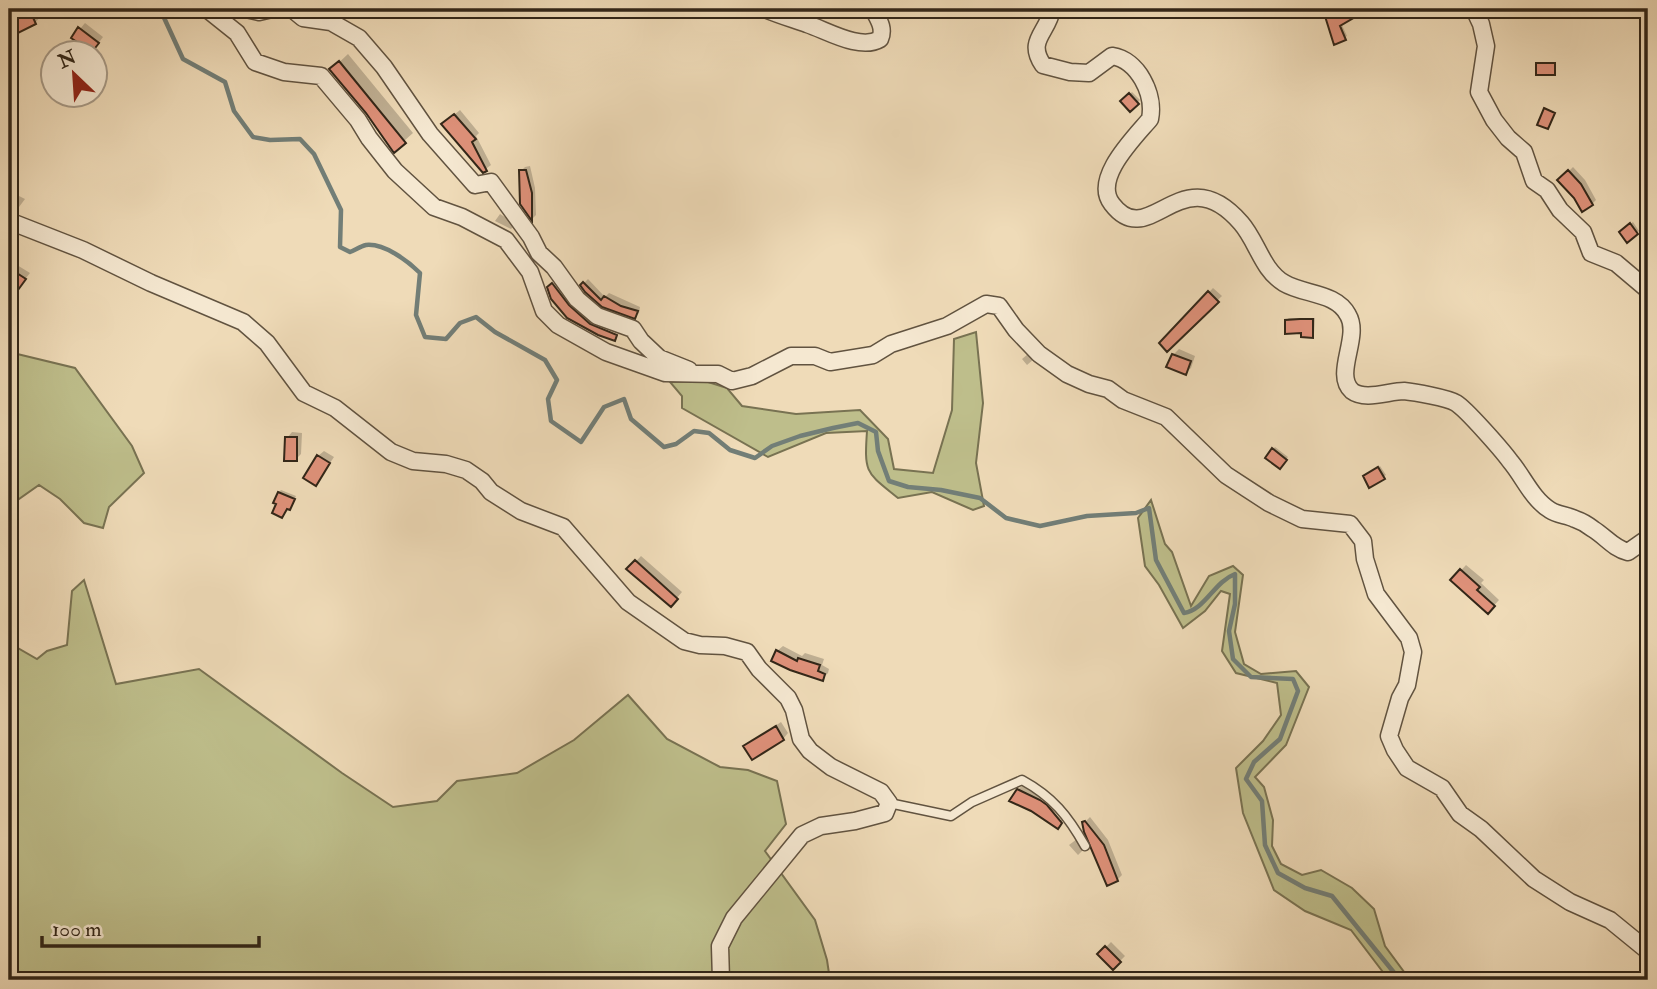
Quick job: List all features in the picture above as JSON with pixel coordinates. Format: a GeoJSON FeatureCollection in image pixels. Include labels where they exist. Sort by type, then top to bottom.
{"type":"FeatureCollection","features":[{"type":"Feature","properties":{"kind":"street"},"geometry":{"type":"LineString","coordinates":[[207,9],[237,33],[255,62],[284,72],[321,76],[358,120],[395,171],[433,207],[462,217],[506,240],[530,272],[544,311],[558,325],[606,352],[665,373],[718,374],[732,381],[752,376],[791,356],[816,356],[830,362],[873,355],[891,344],[953,323],[986,304],[999,306],[1038,354],[1067,374],[1108,389],[1124,400],[1166,417],[1226,475],[1253,493],[1302,519],[1350,524],[1363,541],[1365,559],[1376,594],[1409,638],[1413,652],[1407,685],[1400,698],[1389,736],[1407,768],[1442,788],[1460,814],[1481,829],[1534,879],[1561,897],[1610,920],[1648,951]]}},
{"type":"Feature","properties":{"kind":"street"},"geometry":{"type":"LineString","coordinates":[[246,9],[259,12],[272,9]]}},
{"type":"Feature","properties":{"kind":"street"},"geometry":{"type":"LineString","coordinates":[[292,9],[303,18],[331,22],[359,38],[384,67],[430,134],[465,176],[475,185],[491,182],[498,190],[539,253],[554,267],[577,299],[597,316],[633,329],[640,341],[659,358],[693,372]]}},
{"type":"Feature","properties":{"kind":"street"},"geometry":{"type":"LineString","coordinates":[[765,9],[809,24],[836,37],[870,43],[880,40],[882,34],[873,9]]}},
{"type":"Feature","properties":{"kind":"street"},"geometry":{"type":"LineString","coordinates":[[1052,9],[1050,19],[1036,41],[1038,58],[1044,65],[1070,72],[1089,73],[1112,56],[1121,57],[1138,70],[1148,94],[1152,111],[1150,119],[1113,166],[1107,182],[1106,191],[1114,207],[1137,220],[1146,218],[1178,200],[1206,197],[1214,200],[1242,223],[1275,276],[1291,286],[1335,301],[1348,313],[1353,330],[1345,374],[1351,390],[1368,395],[1405,391],[1455,402],[1510,460],[1533,494],[1550,510],[1575,519],[1597,531],[1618,549],[1628,552],[1648,538]]}},
{"type":"Feature","properties":{"kind":"street"},"geometry":{"type":"LineString","coordinates":[[1474,9],[1486,46],[1479,92],[1493,120],[1524,152],[1534,181],[1547,190],[1560,211],[1583,232],[1591,253],[1616,263],[1648,290]]}},
{"type":"Feature","properties":{"kind":"street"},"geometry":{"type":"LineString","coordinates":[[9,221],[83,250],[151,283],[243,322],[267,343],[304,393],[335,408],[391,452],[413,461],[446,464],[466,470],[482,481],[491,492],[521,511],[562,527],[628,602],[684,640],[747,652],[759,669],[788,698],[801,739],[810,751],[831,767],[881,792],[889,803],[885,813],[821,826],[802,835],[734,918],[720,946],[721,980]]}},
{"type":"Feature","properties":{"kind":"lane"},"geometry":{"type":"LineString","coordinates":[[889,803],[951,816],[972,802],[1022,780],[1042,791],[1060,809],[1085,846]]}},
{"type":"Feature","properties":{"kind":"green space"},"geometry":{"type":"Polygon","coordinates":[[[976,332],[983,403],[976,463],[984,506],[973,510],[932,492],[898,498],[869,471],[866,456],[867,431],[826,433],[768,457],[682,408],[682,396],[670,382],[705,381],[727,388],[742,406],[796,414],[860,410],[888,439],[894,469],[933,473],[952,410],[954,339],[976,332]]]}},
{"type":"Feature","properties":{"kind":"green space"},"geometry":{"type":"Polygon","coordinates":[[[9,352],[75,368],[132,446],[144,473],[109,507],[103,528],[84,523],[60,499],[39,485],[9,506],[9,352]]]}},
{"type":"Feature","properties":{"kind":"green space"},"geometry":{"type":"Polygon","coordinates":[[[1151,500],[1165,544],[1172,552],[1191,606],[1209,576],[1233,566],[1243,575],[1235,632],[1244,664],[1261,674],[1296,671],[1309,687],[1286,745],[1255,777],[1264,787],[1273,820],[1272,846],[1281,864],[1302,875],[1321,870],[1352,888],[1374,909],[1385,946],[1410,980],[1389,980],[1351,930],[1305,911],[1274,890],[1243,813],[1236,768],[1263,741],[1281,715],[1277,683],[1236,673],[1222,651],[1230,594],[1221,591],[1205,611],[1183,628],[1145,566],[1138,518],[1151,500]]]}},
{"type":"Feature","properties":{"kind":"green space"},"geometry":{"type":"Polygon","coordinates":[[[84,580],[116,684],[199,669],[393,807],[437,801],[457,781],[517,773],[574,740],[628,695],[667,739],[720,767],[748,770],[777,781],[786,824],[765,851],[815,920],[830,980],[9,980],[9,643],[37,659],[47,651],[67,645],[72,591],[84,580]]]}},
{"type":"Feature","properties":{"kind":"building"},"geometry":{"type":"Polygon","coordinates":[[[1343,9],[1369,9],[1340,26],[1346,40],[1334,45],[1324,13],[1343,9]]]}},
{"type":"Feature","properties":{"kind":"building"},"geometry":{"type":"Polygon","coordinates":[[[30,11],[36,24],[16,34],[10,21],[30,11]]]}},
{"type":"Feature","properties":{"kind":"building"},"geometry":{"type":"Polygon","coordinates":[[[78,27],[92,38],[71,38],[78,27]]]}},
{"type":"Feature","properties":{"kind":"building"},"geometry":{"type":"Polygon","coordinates":[[[339,61],[406,143],[394,153],[366,113],[329,69],[339,61]]]}},
{"type":"Feature","properties":{"kind":"building"},"geometry":{"type":"Polygon","coordinates":[[[1536,63],[1555,63],[1555,75],[1536,75],[1536,63]]]}},
{"type":"Feature","properties":{"kind":"building"},"geometry":{"type":"Polygon","coordinates":[[[1129,93],[1139,104],[1130,112],[1120,101],[1129,93]]]}},
{"type":"Feature","properties":{"kind":"building"},"geometry":{"type":"Polygon","coordinates":[[[1544,108],[1555,113],[1548,129],[1537,125],[1544,108]]]}},
{"type":"Feature","properties":{"kind":"building"},"geometry":{"type":"Polygon","coordinates":[[[454,114],[476,139],[472,142],[487,171],[483,173],[441,124],[454,114]]]}},
{"type":"Feature","properties":{"kind":"building"},"geometry":{"type":"Polygon","coordinates":[[[519,170],[526,170],[532,193],[532,221],[520,204],[519,170]]]}},
{"type":"Feature","properties":{"kind":"building"},"geometry":{"type":"Polygon","coordinates":[[[1568,170],[1581,184],[1593,205],[1582,212],[1574,198],[1557,180],[1568,170]]]}},
{"type":"Feature","properties":{"kind":"building"},"geometry":{"type":"Polygon","coordinates":[[[1630,223],[1638,234],[1627,243],[1619,232],[1630,223]]]}},
{"type":"Feature","properties":{"kind":"building"},"geometry":{"type":"Polygon","coordinates":[[[9,268],[26,279],[18,290],[9,284],[9,268]]]}},
{"type":"Feature","properties":{"kind":"building"},"geometry":{"type":"Polygon","coordinates":[[[583,282],[601,300],[604,296],[621,306],[638,311],[635,319],[602,307],[585,292],[580,285],[583,282]]]}},
{"type":"Feature","properties":{"kind":"building"},"geometry":{"type":"Polygon","coordinates":[[[552,283],[569,305],[590,324],[617,335],[615,341],[567,318],[551,299],[547,287],[552,283]]]}},
{"type":"Feature","properties":{"kind":"building"},"geometry":{"type":"Polygon","coordinates":[[[1208,291],[1219,302],[1167,352],[1159,343],[1208,291]]]}},
{"type":"Feature","properties":{"kind":"building"},"geometry":{"type":"Polygon","coordinates":[[[1313,319],[1313,338],[1301,337],[1301,333],[1285,334],[1285,320],[1313,319]]]}},
{"type":"Feature","properties":{"kind":"building"},"geometry":{"type":"Polygon","coordinates":[[[1172,354],[1191,361],[1186,375],[1166,367],[1172,354]]]}},
{"type":"Feature","properties":{"kind":"building"},"geometry":{"type":"Polygon","coordinates":[[[285,437],[297,437],[297,461],[284,461],[285,437]]]}},
{"type":"Feature","properties":{"kind":"building"},"geometry":{"type":"Polygon","coordinates":[[[1272,448],[1287,460],[1280,469],[1265,458],[1272,448]]]}},
{"type":"Feature","properties":{"kind":"building"},"geometry":{"type":"Polygon","coordinates":[[[317,455],[330,463],[316,486],[303,478],[317,455]]]}},
{"type":"Feature","properties":{"kind":"building"},"geometry":{"type":"Polygon","coordinates":[[[1378,467],[1385,479],[1369,488],[1363,476],[1378,467]]]}},
{"type":"Feature","properties":{"kind":"building"},"geometry":{"type":"Polygon","coordinates":[[[278,492],[295,499],[282,518],[272,513],[278,492]]]}},
{"type":"Feature","properties":{"kind":"building"},"geometry":{"type":"Polygon","coordinates":[[[635,560],[678,599],[671,607],[626,569],[635,560]]]}},
{"type":"Feature","properties":{"kind":"building"},"geometry":{"type":"Polygon","coordinates":[[[1460,569],[1480,587],[1477,590],[1495,606],[1488,614],[1450,580],[1460,569]]]}},
{"type":"Feature","properties":{"kind":"building"},"geometry":{"type":"Polygon","coordinates":[[[776,650],[797,661],[798,658],[820,665],[818,671],[825,674],[823,681],[771,661],[776,650]]]}},
{"type":"Feature","properties":{"kind":"building"},"geometry":{"type":"Polygon","coordinates":[[[776,726],[784,740],[752,760],[743,746],[776,726]]]}},
{"type":"Feature","properties":{"kind":"building"},"geometry":{"type":"Polygon","coordinates":[[[1017,789],[1047,805],[1062,823],[1058,829],[1031,811],[1009,801],[1017,789]]]}},
{"type":"Feature","properties":{"kind":"building"},"geometry":{"type":"Polygon","coordinates":[[[1085,821],[1104,845],[1118,881],[1107,886],[1084,832],[1082,822],[1085,821]]]}},
{"type":"Feature","properties":{"kind":"building"},"geometry":{"type":"Polygon","coordinates":[[[1105,946],[1121,962],[1113,970],[1097,954],[1105,946]]]}},
{"type":"Feature","properties":{"kind":"waterway"},"geometry":{"type":"LineString","coordinates":[[160,9],[183,59],[225,82],[234,111],[253,137],[270,140],[300,139],[314,154],[341,210],[340,247],[350,252],[366,245],[380,247],[402,258],[420,273],[416,315],[425,337],[446,339],[460,323],[476,317],[495,332],[545,360],[557,380],[548,399],[551,421],[581,442],[604,407],[624,399],[631,419],[664,447],[676,444],[694,431],[709,433],[730,450],[755,458],[772,446],[800,436],[858,423],[876,432],[878,451],[889,481],[908,487],[980,498],[1006,518],[1040,526],[1087,516],[1136,513],[1149,508],[1156,560],[1184,613],[1198,607],[1221,583],[1235,574],[1235,604],[1229,631],[1233,659],[1251,677],[1293,679],[1298,691],[1280,739],[1254,762],[1246,779],[1262,801],[1265,845],[1278,873],[1305,888],[1332,896],[1400,980]]}}]}
